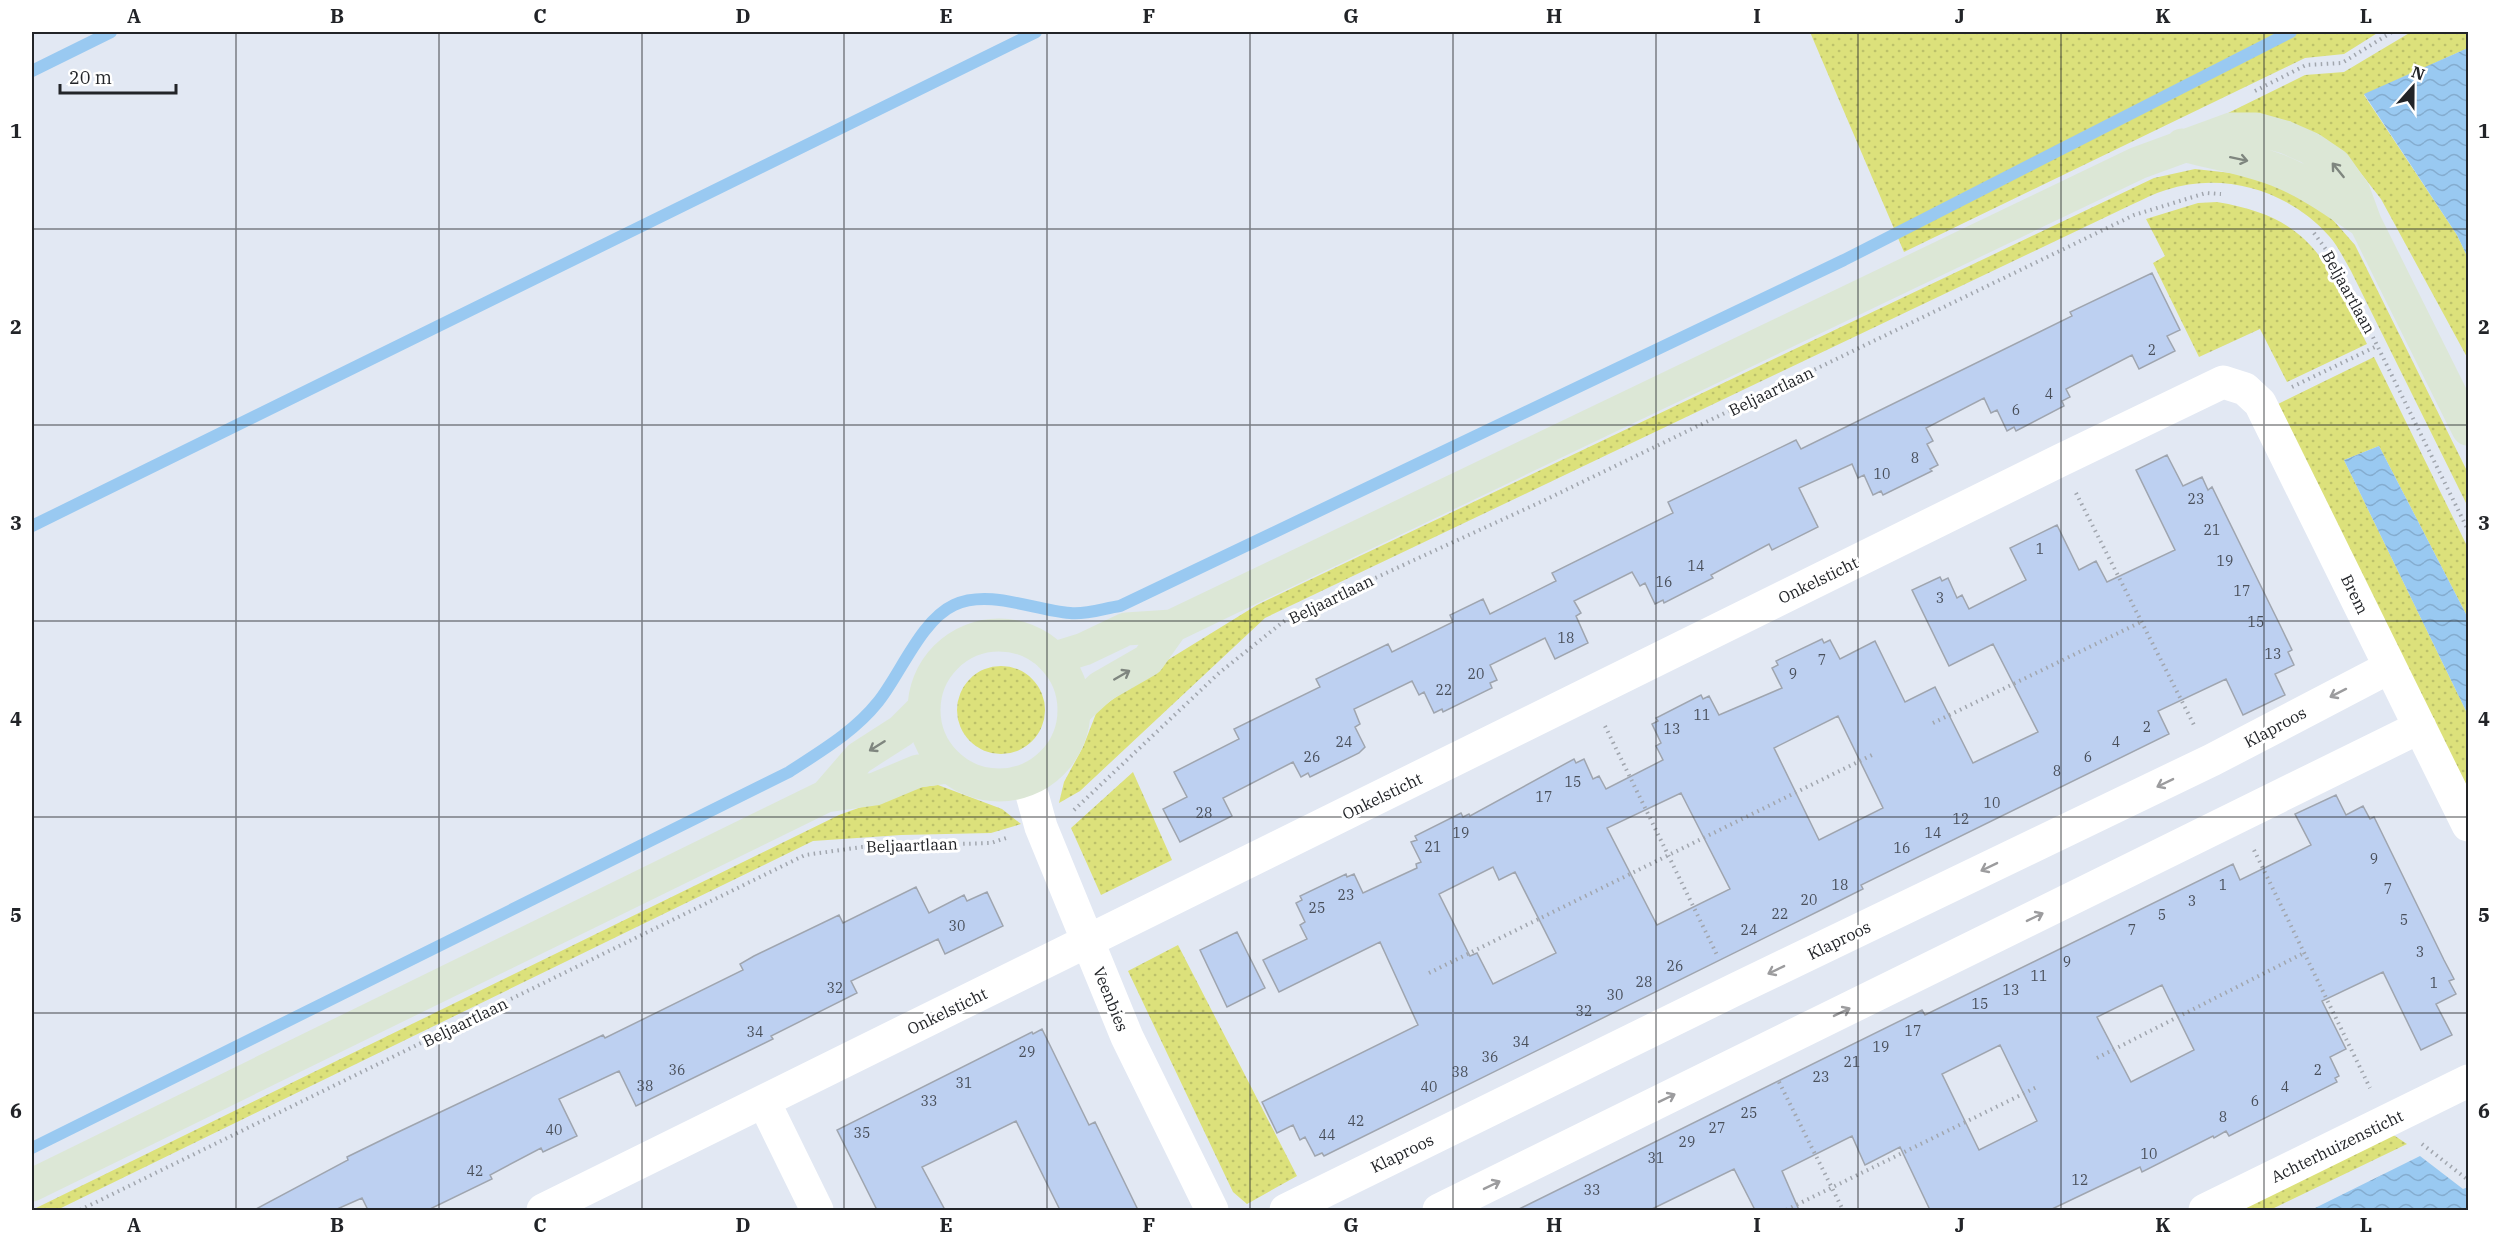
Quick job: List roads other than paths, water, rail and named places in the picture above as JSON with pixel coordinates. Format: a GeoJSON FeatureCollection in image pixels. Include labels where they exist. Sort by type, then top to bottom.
{"type":"FeatureCollection","features":[{"type":"Feature","properties":{"kind":"street"},"geometry":{"type":"LineString","coordinates":[[1055,658],[1084,649],[1126,629],[1172,626],[2138,162],[2231,129],[2256,129],[2284,137],[2310,148],[2336,165],[2354,192],[2365,222],[2469,429]]}},
{"type":"Feature","properties":{"kind":"street","name":"Brem"},"geometry":{"type":"LineString","coordinates":[[2223,382],[2245,388],[2260,403],[2469,825]]}},
{"type":"Feature","properties":{"kind":"street","name":"Onkelsticht"},"geometry":{"type":"LineString","coordinates":[[543,1210],[2223,382]]}},
{"type":"Feature","properties":{"kind":"street"},"geometry":{"type":"LineString","coordinates":[[1076,710],[1101,687],[1148,660],[1172,626]]}},
{"type":"Feature","properties":{"kind":"street"},"geometry":{"type":"LineString","coordinates":[[989,634],[1025,638],[1055,658],[1071,684],[1076,710],[1070,739],[1053,764],[1028,780],[987,785],[949,767],[933,748],[925,730],[922,710],[932,675],[955,647],[989,634]]}},
{"type":"Feature","properties":{"kind":"street","name":"Klaproos"},"geometry":{"type":"LineString","coordinates":[[1286,1210],[1734,990],[2212,760],[2390,667]]}},
{"type":"Feature","properties":{"kind":"street"},"geometry":{"type":"LineString","coordinates":[[826,796],[859,758],[901,731],[922,710]]}},
{"type":"Feature","properties":{"kind":"street"},"geometry":{"type":"LineString","coordinates":[[1439,1210],[2420,727]]}},
{"type":"Feature","properties":{"kind":"street"},"geometry":{"type":"LineString","coordinates":[[32,1185],[826,796],[875,789],[918,771],[949,767]]}},
{"type":"Feature","properties":{"kind":"street","name":"Veenbies"},"geometry":{"type":"LineString","coordinates":[[1028,780],[1041,827],[1126,1037],[1212,1210]]}},
{"type":"Feature","properties":{"kind":"street","name":"Achterhuizensticht"},"geometry":{"type":"LineString","coordinates":[[2205,1210],[2469,1081]]}},
{"type":"Feature","properties":{"kind":"street"},"geometry":{"type":"LineString","coordinates":[[764,1102],[817,1210]]}},
{"type":"Feature","properties":{"kind":"water"},"geometry":{"type":"Polygon","coordinates":[[[2468,48],[2468,258],[2457,235],[2364,94],[2468,48]]]}},
{"type":"Feature","properties":{"kind":"water"},"geometry":{"type":"Polygon","coordinates":[[[2379,446],[2468,618],[2468,715],[2344,460],[2379,446]]]}},
{"type":"Feature","properties":{"kind":"water"},"geometry":{"type":"Polygon","coordinates":[[[2420,1156],[2463,1189],[2468,1187],[2468,1210],[2311,1210],[2420,1156]]]}},
{"type":"Feature","properties":{"kind":"waterway"},"geometry":{"type":"LineString","coordinates":[[32,71],[111,32]]}},
{"type":"Feature","properties":{"kind":"waterway"},"geometry":{"type":"LineString","coordinates":[[32,526],[1036,32]]}},
{"type":"Feature","properties":{"kind":"waterway"},"geometry":{"type":"LineString","coordinates":[[32,1148],[789,772],[836,740],[869,713],[886,691],[921,635],[942,612],[954,605],[982,599],[1076,613],[1120,606],[1844,260],[2291,32]]}}]}
